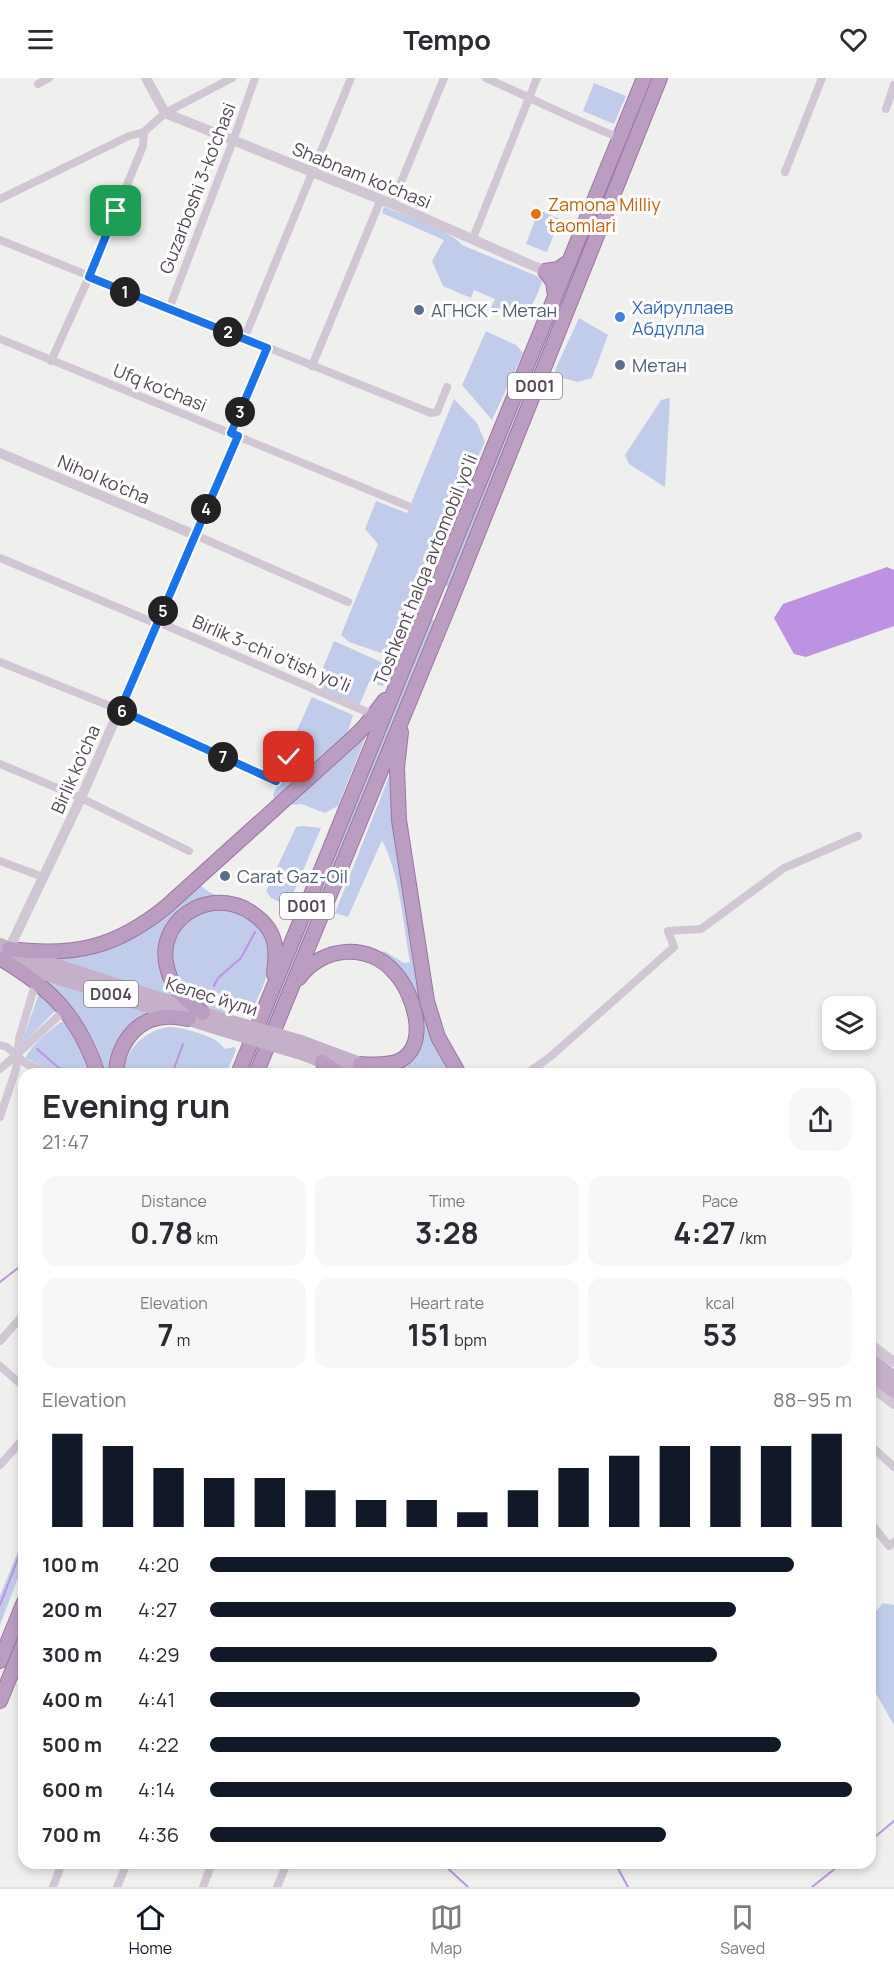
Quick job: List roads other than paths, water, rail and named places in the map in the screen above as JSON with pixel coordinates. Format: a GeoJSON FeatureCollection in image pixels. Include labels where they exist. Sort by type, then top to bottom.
{"type":"FeatureCollection","features":[{"type":"Feature","properties":{"kind":"highway","name":"Toshkent halqa avtomobil yo'li"},"geometry":{"type":"LineString","coordinates":[[240,1068],[644,78]]}},
{"type":"Feature","properties":{"kind":"highway","name":"Toshkent halqa avtomobil yo'li"},"geometry":{"type":"LineString","coordinates":[[257,1068],[450,603],[660,78]]}},
{"type":"Feature","properties":{"kind":"highway"},"geometry":{"type":"LineString","coordinates":[[622,134],[637,134]]}},
{"type":"Feature","properties":{"kind":"highway"},"geometry":{"type":"LineString","coordinates":[[555,297],[553,282],[545,271],[558,269],[570,261]]}},
{"type":"Feature","properties":{"kind":"highway"},"geometry":{"type":"LineString","coordinates":[[433,596],[450,603]]}},
{"type":"Feature","properties":{"kind":"highway"},"geometry":{"type":"LineString","coordinates":[[3,953],[71,951],[114,939],[133,930],[167,906],[353,738],[374,715],[398,682]]}},
{"type":"Feature","properties":{"kind":"highway"},"geometry":{"type":"LineString","coordinates":[[412,694],[398,744],[397,757],[397,798],[401,843],[427,1001],[438,1037],[456,1068]]}},
{"type":"Feature","properties":{"kind":"highway"},"geometry":{"type":"LineString","coordinates":[[203,1012],[179,993],[170,977],[166,961],[167,946],[176,924],[186,914],[201,905],[218,902],[237,904],[256,916],[267,927],[274,941],[275,951],[273,988]]}},
{"type":"Feature","properties":{"kind":"highway"},"geometry":{"type":"LineString","coordinates":[[289,991],[310,964],[333,953],[354,952],[367,955],[392,970],[404,985],[412,1007],[416,1031],[414,1044],[408,1054],[397,1061],[364,1068]]}},
{"type":"Feature","properties":{"kind":"highway"},"geometry":{"type":"LineString","coordinates":[[3,953],[65,1010],[86,1043],[96,1068]]}},
{"type":"Feature","properties":{"kind":"highway"},"geometry":{"type":"LineString","coordinates":[[117,1068],[122,1048],[135,1029],[158,1018],[189,1019]]}},
{"type":"Feature","properties":{"kind":"highway"},"geometry":{"type":"LineString","coordinates":[[322,1062],[331,1068]]}},
{"type":"Feature","properties":{"kind":"highway"},"geometry":{"type":"LineString","coordinates":[[0,1661],[18,1617]]}},
{"type":"Feature","properties":{"kind":"highway"},"geometry":{"type":"LineString","coordinates":[[0,1701],[18,1657]]}},
{"type":"Feature","properties":{"kind":"main road","name":"Келес йули"},"geometry":{"type":"LineString","coordinates":[[3,953],[39,960],[203,1012],[223,1024],[299,1047]]}},
{"type":"Feature","properties":{"kind":"main road","name":"D004"},"geometry":{"type":"LineString","coordinates":[[3,953],[189,1019],[223,1024]]}},
{"type":"Feature","properties":{"kind":"main road","name":"D004"},"geometry":{"type":"LineString","coordinates":[[299,1047],[356,1068]]}},
{"type":"Feature","properties":{"kind":"main road","name":"D004"},"geometry":{"type":"LineString","coordinates":[[299,1047],[322,1062],[354,1068]]}},
{"type":"Feature","properties":{"kind":"main road"},"geometry":{"type":"LineString","coordinates":[[876,1364],[894,1378]]}},
{"type":"Feature","properties":{"kind":"main road"},"geometry":{"type":"LineString","coordinates":[[876,1377],[894,1390]]}},
{"type":"Feature","properties":{"kind":"street"},"geometry":{"type":"LineString","coordinates":[[38,84],[49,78]]}},
{"type":"Feature","properties":{"kind":"street"},"geometry":{"type":"LineString","coordinates":[[146,78],[165,112]]}},
{"type":"Feature","properties":{"kind":"street"},"geometry":{"type":"LineString","coordinates":[[0,199],[129,136],[144,132],[165,112],[232,78]]}},
{"type":"Feature","properties":{"kind":"street","name":"Guzarboshi 3-ko'chasi"},"geometry":{"type":"LineString","coordinates":[[169,309],[255,78]]}},
{"type":"Feature","properties":{"kind":"street"},"geometry":{"type":"LineString","coordinates":[[244,339],[351,78]]}},
{"type":"Feature","properties":{"kind":"street"},"geometry":{"type":"LineString","coordinates":[[392,204],[444,78]]}},
{"type":"Feature","properties":{"kind":"street"},"geometry":{"type":"LineString","coordinates":[[486,78],[580,123],[622,134]]}},
{"type":"Feature","properties":{"kind":"street"},"geometry":{"type":"LineString","coordinates":[[473,238],[537,78]]}},
{"type":"Feature","properties":{"kind":"street"},"geometry":{"type":"LineString","coordinates":[[785,172],[822,78]]}},
{"type":"Feature","properties":{"kind":"street"},"geometry":{"type":"LineString","coordinates":[[886,109],[894,85]]}},
{"type":"Feature","properties":{"kind":"street","name":"Shabnam ko'chasi"},"geometry":{"type":"LineString","coordinates":[[165,112],[392,204],[545,271]]}},
{"type":"Feature","properties":{"kind":"street"},"geometry":{"type":"LineString","coordinates":[[51,361],[89,277],[143,146],[144,132]]}},
{"type":"Feature","properties":{"kind":"street"},"geometry":{"type":"LineString","coordinates":[[312,366],[381,200]]}},
{"type":"Feature","properties":{"kind":"street"},"geometry":{"type":"LineString","coordinates":[[0,240],[431,413],[437,412],[447,387]]}},
{"type":"Feature","properties":{"kind":"street","name":"Ufq ko'chasi"},"geometry":{"type":"LineString","coordinates":[[0,339],[408,506]]}},
{"type":"Feature","properties":{"kind":"street","name":"Birlik ko'cha"},"geometry":{"type":"LineString","coordinates":[[3,953],[81,798],[158,623],[267,348]]}},
{"type":"Feature","properties":{"kind":"street","name":"Nihol ko'cha"},"geometry":{"type":"LineString","coordinates":[[0,453],[195,534]]}},
{"type":"Feature","properties":{"kind":"street"},"geometry":{"type":"LineString","coordinates":[[195,534],[348,602]]}},
{"type":"Feature","properties":{"kind":"street","name":"Birlik 3-chi o'tish yo'li"},"geometry":{"type":"LineString","coordinates":[[0,558],[374,715]]}},
{"type":"Feature","properties":{"kind":"street"},"geometry":{"type":"LineString","coordinates":[[0,662],[120,710],[276,781],[289,757]]}},
{"type":"Feature","properties":{"kind":"street"},"geometry":{"type":"LineString","coordinates":[[0,764],[81,798],[189,851]]}},
{"type":"Feature","properties":{"kind":"street"},"geometry":{"type":"LineString","coordinates":[[534,1068],[550,1057],[674,947],[669,931],[701,929],[784,868],[858,836]]}},
{"type":"Feature","properties":{"kind":"street"},"geometry":{"type":"LineString","coordinates":[[0,861],[43,877]]}},
{"type":"Feature","properties":{"kind":"street"},"geometry":{"type":"LineString","coordinates":[[0,1117],[16,1069],[19,1039],[36,981]]}},
{"type":"Feature","properties":{"kind":"street"},"geometry":{"type":"LineString","coordinates":[[0,1069],[65,1010]]}},
{"type":"Feature","properties":{"kind":"street"},"geometry":{"type":"LineString","coordinates":[[0,1045],[36,1068]]}},
{"type":"Feature","properties":{"kind":"street"},"geometry":{"type":"LineString","coordinates":[[0,1341],[18,1321]]}},
{"type":"Feature","properties":{"kind":"street"},"geometry":{"type":"LineString","coordinates":[[876,1348],[894,1362]]}},
{"type":"Feature","properties":{"kind":"street"},"geometry":{"type":"LineString","coordinates":[[0,1366],[18,1382]]}},
{"type":"Feature","properties":{"kind":"street"},"geometry":{"type":"LineString","coordinates":[[876,1390],[894,1404]]}},
{"type":"Feature","properties":{"kind":"street"},"geometry":{"type":"LineString","coordinates":[[0,1465],[18,1445]]}},
{"type":"Feature","properties":{"kind":"street"},"geometry":{"type":"LineString","coordinates":[[876,1450],[894,1467]]}},
{"type":"Feature","properties":{"kind":"street"},"geometry":{"type":"LineString","coordinates":[[876,1529],[890,1546],[894,1542]]}},
{"type":"Feature","properties":{"kind":"street"},"geometry":{"type":"LineString","coordinates":[[52,1887],[60,1869]]}},
{"type":"Feature","properties":{"kind":"street"},"geometry":{"type":"LineString","coordinates":[[117,1887],[124,1869]]}},
{"type":"Feature","properties":{"kind":"street"},"geometry":{"type":"LineString","coordinates":[[202,1887],[210,1869]]}},
{"type":"Feature","properties":{"kind":"street"},"geometry":{"type":"LineString","coordinates":[[277,1887],[284,1869]]}},
{"type":"Feature","properties":{"kind":"waterway"},"geometry":{"type":"LineString","coordinates":[[214,986],[218,978],[241,958],[255,932]]}},
{"type":"Feature","properties":{"kind":"waterway"},"geometry":{"type":"LineString","coordinates":[[174,1068],[183,1044]]}},
{"type":"Feature","properties":{"kind":"waterway"},"geometry":{"type":"LineString","coordinates":[[37,1049],[59,1068]]}},
{"type":"Feature","properties":{"kind":"waterway"},"geometry":{"type":"LineString","coordinates":[[0,1282],[18,1268]]}},
{"type":"Feature","properties":{"kind":"waterway"},"geometry":{"type":"LineString","coordinates":[[0,1605],[18,1558]]}},
{"type":"Feature","properties":{"kind":"waterway"},"geometry":{"type":"LineString","coordinates":[[876,1836],[894,1821]]}},
{"type":"Feature","properties":{"kind":"waterway"},"geometry":{"type":"LineString","coordinates":[[448,1869],[468,1887]]}},
{"type":"Feature","properties":{"kind":"waterway"},"geometry":{"type":"LineString","coordinates":[[618,1869],[628,1887]]}},
{"type":"Feature","properties":{"kind":"waterway"},"geometry":{"type":"LineString","coordinates":[[812,1887],[834,1869]]}},
{"type":"Feature","properties":{"kind":"place","name":"Zamona Milliy taomlari"},"geometry":{"type":"Point","coordinates":[536,214]}},
{"type":"Feature","properties":{"kind":"place","name":"АГНСК - Метан"},"geometry":{"type":"Point","coordinates":[419,310]}},
{"type":"Feature","properties":{"kind":"place","name":"Хайруллаев Абдулла"},"geometry":{"type":"Point","coordinates":[620,317]}},
{"type":"Feature","properties":{"kind":"place","name":"Метан"},"geometry":{"type":"Point","coordinates":[620,365]}},
{"type":"Feature","properties":{"kind":"place","name":"Carat Gaz-Oil"},"geometry":{"type":"Point","coordinates":[225,876]}}]}
